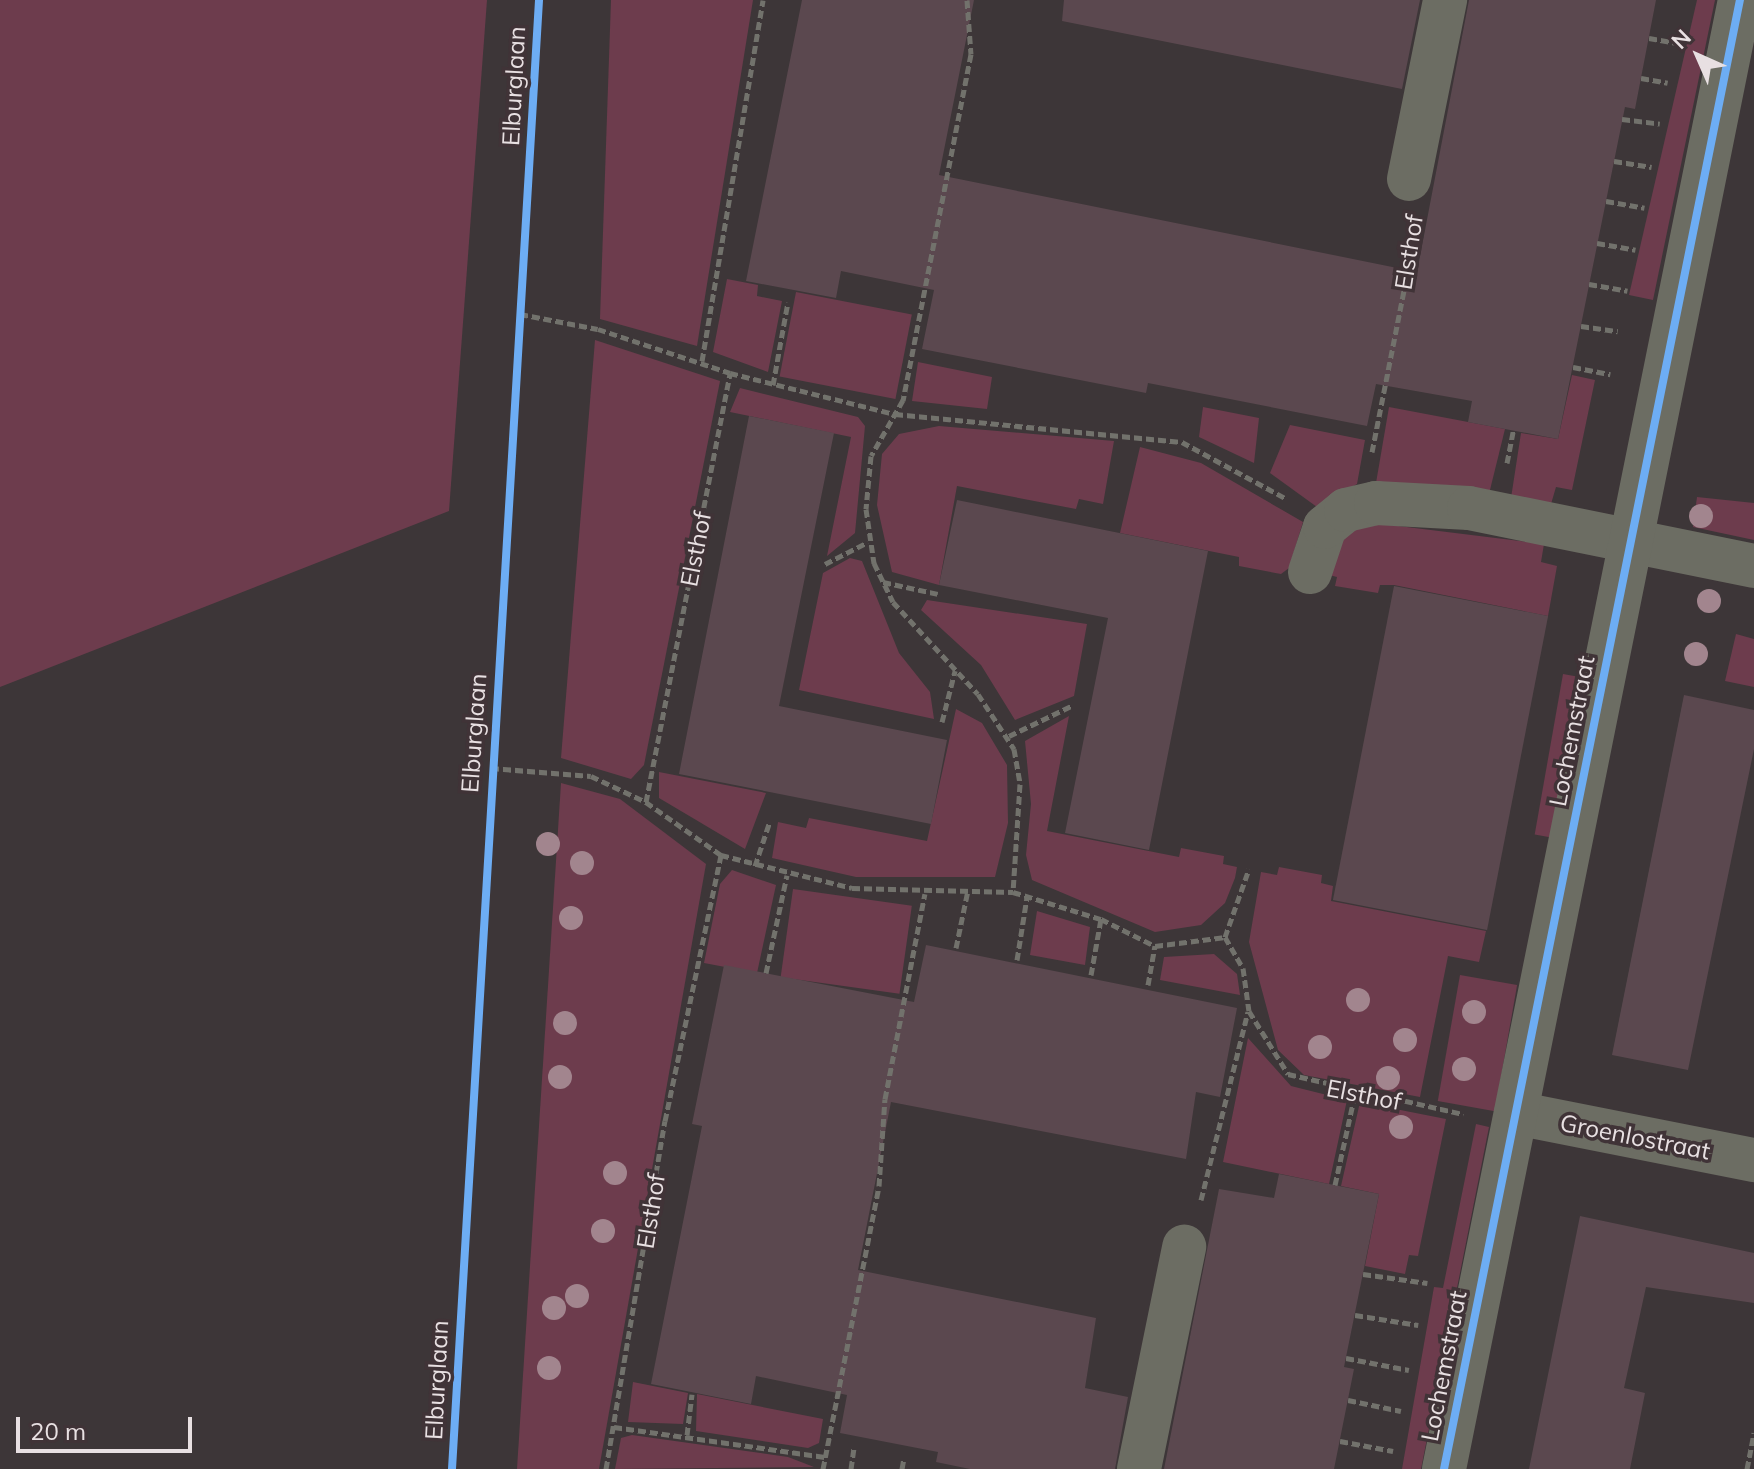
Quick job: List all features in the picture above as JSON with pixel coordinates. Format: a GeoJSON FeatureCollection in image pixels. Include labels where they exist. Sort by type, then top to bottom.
{"type":"FeatureCollection","features":[{"type":"Feature","properties":{"kind":"street","name":"Elsthof"},"geometry":{"type":"LineString","coordinates":[[1409,179],[1445,0]]}},
{"type":"Feature","properties":{"kind":"street","name":"Lochemstraat"},"geometry":{"type":"LineString","coordinates":[[1444,1469],[1740,0]]}},
{"type":"Feature","properties":{"kind":"street"},"geometry":{"type":"LineString","coordinates":[[1310,572],[1325,527],[1362,504],[1469,508],[1754,566]]}},
{"type":"Feature","properties":{"kind":"street","name":"Groenlostraat"},"geometry":{"type":"LineString","coordinates":[[1516,1113],[1754,1160]]}},
{"type":"Feature","properties":{"kind":"street"},"geometry":{"type":"LineString","coordinates":[[1139,1469],[1184,1247]]}},
{"type":"Feature","properties":{"kind":"path"},"geometry":{"type":"LineString","coordinates":[[702,361],[763,0]]}},
{"type":"Feature","properties":{"kind":"path"},"geometry":{"type":"LineString","coordinates":[[967,0],[971,54],[903,400],[871,456],[868,542],[882,582],[906,621],[955,670],[1009,736],[1020,784],[1013,892]]}},
{"type":"Feature","properties":{"kind":"path"},"geometry":{"type":"LineString","coordinates":[[1649,38],[1676,43]]}},
{"type":"Feature","properties":{"kind":"path"},"geometry":{"type":"LineString","coordinates":[[1641,78],[1668,83]]}},
{"type":"Feature","properties":{"kind":"path"},"geometry":{"type":"LineString","coordinates":[[1622,119],[1660,124]]}},
{"type":"Feature","properties":{"kind":"path"},"geometry":{"type":"LineString","coordinates":[[1614,161],[1652,167]]}},
{"type":"Feature","properties":{"kind":"path"},"geometry":{"type":"LineString","coordinates":[[1606,201],[1644,208]]}},
{"type":"Feature","properties":{"kind":"path"},"geometry":{"type":"LineString","coordinates":[[1597,243],[1635,250]]}},
{"type":"Feature","properties":{"kind":"path"},"geometry":{"type":"LineString","coordinates":[[1589,284],[1627,291]]}},
{"type":"Feature","properties":{"kind":"path"},"geometry":{"type":"LineString","coordinates":[[519,330],[521,298]]}},
{"type":"Feature","properties":{"kind":"path"},"geometry":{"type":"LineString","coordinates":[[773,385],[788,302]]}},
{"type":"Feature","properties":{"kind":"path"},"geometry":{"type":"LineString","coordinates":[[520,314],[702,361],[730,373],[773,385],[895,414],[1182,442],[1257,480],[1325,527]]}},
{"type":"Feature","properties":{"kind":"path"},"geometry":{"type":"LineString","coordinates":[[1581,326],[1618,331]]}},
{"type":"Feature","properties":{"kind":"path"},"geometry":{"type":"LineString","coordinates":[[1573,367],[1610,374]]}},
{"type":"Feature","properties":{"kind":"path"},"geometry":{"type":"LineString","coordinates":[[825,564],[868,542]]}},
{"type":"Feature","properties":{"kind":"path"},"geometry":{"type":"LineString","coordinates":[[882,582],[938,594]]}},
{"type":"Feature","properties":{"kind":"path"},"geometry":{"type":"LineString","coordinates":[[942,722],[955,670]]}},
{"type":"Feature","properties":{"kind":"path"},"geometry":{"type":"LineString","coordinates":[[1009,736],[1071,706]]}},
{"type":"Feature","properties":{"kind":"path"},"geometry":{"type":"LineString","coordinates":[[491,768],[591,776],[646,802],[721,855],[787,875],[925,894],[968,890],[1013,892],[1101,919],[1155,946],[1225,937],[1249,869]]}},
{"type":"Feature","properties":{"kind":"path"},"geometry":{"type":"LineString","coordinates":[[755,866],[770,821]]}},
{"type":"Feature","properties":{"kind":"path"},"geometry":{"type":"LineString","coordinates":[[766,973],[787,875]]}},
{"type":"Feature","properties":{"kind":"path"},"geometry":{"type":"LineString","coordinates":[[956,948],[968,890]]}},
{"type":"Feature","properties":{"kind":"path"},"geometry":{"type":"LineString","coordinates":[[823,1469],[881,1173],[885,1099],[925,894]]}},
{"type":"Feature","properties":{"kind":"path"},"geometry":{"type":"LineString","coordinates":[[1017,960],[1027,897]]}},
{"type":"Feature","properties":{"kind":"path"},"geometry":{"type":"LineString","coordinates":[[1091,975],[1101,919]]}},
{"type":"Feature","properties":{"kind":"path"},"geometry":{"type":"LineString","coordinates":[[1148,985],[1155,946]]}},
{"type":"Feature","properties":{"kind":"path"},"geometry":{"type":"LineString","coordinates":[[1335,1185],[1355,1094]]}},
{"type":"Feature","properties":{"kind":"path"},"geometry":{"type":"LineString","coordinates":[[1363,1274],[1428,1283]]}},
{"type":"Feature","properties":{"kind":"path"},"geometry":{"type":"LineString","coordinates":[[1355,1315],[1419,1325]]}},
{"type":"Feature","properties":{"kind":"path"},"geometry":{"type":"LineString","coordinates":[[1346,1358],[1410,1370]]}},
{"type":"Feature","properties":{"kind":"path"},"geometry":{"type":"LineString","coordinates":[[687,1435],[692,1394]]}},
{"type":"Feature","properties":{"kind":"path"},"geometry":{"type":"LineString","coordinates":[[1348,1400],[1401,1411]]}},
{"type":"Feature","properties":{"kind":"path"},"geometry":{"type":"LineString","coordinates":[[614,1427],[825,1457]]}},
{"type":"Feature","properties":{"kind":"path"},"geometry":{"type":"LineString","coordinates":[[1747,1469],[1754,1433]]}},
{"type":"Feature","properties":{"kind":"path"},"geometry":{"type":"LineString","coordinates":[[1340,1441],[1393,1451]]}},
{"type":"Feature","properties":{"kind":"path"},"geometry":{"type":"LineString","coordinates":[[851,1469],[854,1448]]}},
{"type":"Feature","properties":{"kind":"path"},"geometry":{"type":"LineString","coordinates":[[902,1469],[904,1458]]}},
{"type":"Feature","properties":{"kind":"shaded area"},"geometry":{"type":"Polygon","coordinates":[[[0,0],[487,0],[449,511],[0,687],[0,0]]]}},
{"type":"Feature","properties":{"kind":"shaded area"},"geometry":{"type":"Polygon","coordinates":[[[611,0],[753,0],[697,346],[600,319],[611,0]]]}},
{"type":"Feature","properties":{"kind":"shaded area"},"geometry":{"type":"Polygon","coordinates":[[[1697,0],[1715,0],[1653,300],[1629,295],[1697,0]]]}},
{"type":"Feature","properties":{"kind":"shaded area"},"geometry":{"type":"Polygon","coordinates":[[[727,279],[758,285],[757,296],[782,301],[768,372],[713,352],[727,279]]]}},
{"type":"Feature","properties":{"kind":"shaded area"},"geometry":{"type":"Polygon","coordinates":[[[796,292],[912,315],[895,399],[780,376],[796,292]]]}},
{"type":"Feature","properties":{"kind":"shaded area"},"geometry":{"type":"Polygon","coordinates":[[[595,340],[720,381],[644,765],[631,779],[561,758],[595,340]]]}},
{"type":"Feature","properties":{"kind":"shaded area"},"geometry":{"type":"Polygon","coordinates":[[[918,362],[992,377],[987,409],[912,401],[918,362]]]}},
{"type":"Feature","properties":{"kind":"shaded area"},"geometry":{"type":"Polygon","coordinates":[[[1572,375],[1595,380],[1572,490],[1556,487],[1551,504],[1511,498],[1521,433],[1558,439],[1572,375]]]}},
{"type":"Feature","properties":{"kind":"shaded area"},"geometry":{"type":"Polygon","coordinates":[[[740,388],[858,417],[865,426],[855,533],[827,556],[851,437],[730,412],[740,388]]]}},
{"type":"Feature","properties":{"kind":"shaded area"},"geometry":{"type":"Polygon","coordinates":[[[1203,407],[1259,418],[1254,463],[1199,437],[1203,407]]]}},
{"type":"Feature","properties":{"kind":"shaded area"},"geometry":{"type":"Polygon","coordinates":[[[1389,407],[1505,429],[1489,494],[1376,483],[1389,407]]]}},
{"type":"Feature","properties":{"kind":"shaded area"},"geometry":{"type":"Polygon","coordinates":[[[1290,425],[1365,440],[1357,484],[1317,507],[1270,473],[1290,425]]]}},
{"type":"Feature","properties":{"kind":"shaded area"},"geometry":{"type":"Polygon","coordinates":[[[939,426],[1114,441],[1103,504],[1079,499],[1076,509],[957,486],[939,585],[892,572],[877,505],[882,454],[899,434],[939,426]]]}},
{"type":"Feature","properties":{"kind":"shaded area"},"geometry":{"type":"Polygon","coordinates":[[[1140,447],[1201,463],[1303,522],[1289,568],[1281,574],[1239,566],[1239,557],[1120,533],[1140,447]]]}},
{"type":"Feature","properties":{"kind":"shaded area"},"geometry":{"type":"Polygon","coordinates":[[[1697,497],[1754,503],[1754,540],[1693,527],[1697,497]]]}},
{"type":"Feature","properties":{"kind":"shaded area"},"geometry":{"type":"Polygon","coordinates":[[[1374,523],[1544,544],[1541,562],[1557,566],[1548,616],[1394,585],[1380,585],[1378,593],[1335,586],[1337,577],[1329,575],[1334,551],[1347,533],[1374,523]]]}},
{"type":"Feature","properties":{"kind":"shaded area"},"geometry":{"type":"Polygon","coordinates":[[[850,558],[862,561],[899,653],[930,692],[934,719],[799,690],[823,573],[850,558]]]}},
{"type":"Feature","properties":{"kind":"shaded area"},"geometry":{"type":"Polygon","coordinates":[[[927,600],[1087,624],[1074,696],[1015,720],[981,665],[921,610],[927,600]]]}},
{"type":"Feature","properties":{"kind":"shaded area"},"geometry":{"type":"Polygon","coordinates":[[[1736,634],[1754,639],[1754,687],[1725,681],[1736,634]]]}},
{"type":"Feature","properties":{"kind":"shaded area"},"geometry":{"type":"Polygon","coordinates":[[[1563,674],[1580,677],[1551,837],[1535,835],[1563,674]]]}},
{"type":"Feature","properties":{"kind":"shaded area"},"geometry":{"type":"Polygon","coordinates":[[[956,709],[982,723],[1007,765],[1008,823],[995,877],[856,877],[772,858],[778,822],[806,828],[809,818],[927,841],[956,709]]]}},
{"type":"Feature","properties":{"kind":"shaded area"},"geometry":{"type":"Polygon","coordinates":[[[1069,716],[1047,831],[1179,857],[1181,848],[1224,856],[1223,864],[1237,867],[1235,878],[1225,903],[1201,925],[1155,932],[1032,880],[1026,855],[1031,804],[1025,741],[1069,716]]]}},
{"type":"Feature","properties":{"kind":"shaded area"},"geometry":{"type":"Polygon","coordinates":[[[659,772],[766,793],[745,849],[659,798],[659,772]]]}},
{"type":"Feature","properties":{"kind":"shaded area"},"geometry":{"type":"Polygon","coordinates":[[[561,783],[620,799],[706,864],[599,1469],[517,1469],[561,783]]]}},
{"type":"Feature","properties":{"kind":"shaded area"},"geometry":{"type":"Polygon","coordinates":[[[1279,867],[1322,875],[1321,883],[1333,886],[1331,901],[1486,931],[1479,962],[1448,956],[1420,1097],[1304,1075],[1278,1050],[1249,942],[1261,872],[1277,875],[1279,867]]]}},
{"type":"Feature","properties":{"kind":"shaded area"},"geometry":{"type":"Polygon","coordinates":[[[732,870],[776,885],[757,973],[704,963],[720,884],[732,870]]]}},
{"type":"Feature","properties":{"kind":"shaded area"},"geometry":{"type":"Polygon","coordinates":[[[793,889],[912,906],[899,994],[781,977],[793,889]]]}},
{"type":"Feature","properties":{"kind":"shaded area"},"geometry":{"type":"Polygon","coordinates":[[[1037,911],[1090,927],[1085,965],[1030,955],[1037,911]]]}},
{"type":"Feature","properties":{"kind":"shaded area"},"geometry":{"type":"Polygon","coordinates":[[[1214,954],[1237,974],[1240,995],[1160,980],[1164,957],[1214,954]]]}},
{"type":"Feature","properties":{"kind":"shaded area"},"geometry":{"type":"Polygon","coordinates":[[[1460,975],[1517,985],[1495,1111],[1438,1101],[1460,975]]]}},
{"type":"Feature","properties":{"kind":"shaded area"},"geometry":{"type":"Polygon","coordinates":[[[1248,1038],[1291,1086],[1347,1100],[1329,1184],[1223,1162],[1248,1038]]]}},
{"type":"Feature","properties":{"kind":"shaded area"},"geometry":{"type":"Polygon","coordinates":[[[1360,1102],[1446,1119],[1418,1256],[1409,1255],[1405,1274],[1365,1266],[1379,1194],[1341,1186],[1360,1102]]]}},
{"type":"Feature","properties":{"kind":"shaded area"},"geometry":{"type":"Polygon","coordinates":[[[1476,1124],[1489,1127],[1421,1469],[1402,1469],[1434,1287],[1443,1288],[1476,1124]]]}},
{"type":"Feature","properties":{"kind":"shaded area"},"geometry":{"type":"Polygon","coordinates":[[[633,1382],[688,1393],[683,1424],[628,1422],[633,1382]]]}},
{"type":"Feature","properties":{"kind":"shaded area"},"geometry":{"type":"Polygon","coordinates":[[[697,1394],[823,1419],[819,1443],[808,1448],[696,1431],[697,1394]]]}},
{"type":"Feature","properties":{"kind":"shaded area"},"geometry":{"type":"Polygon","coordinates":[[[632,1435],[788,1457],[814,1467],[615,1469],[621,1438],[632,1435]]]}},
{"type":"Feature","properties":{"kind":"building"},"geometry":{"type":"Polygon","coordinates":[[[802,0],[974,0],[939,175],[1417,272],[1469,0],[1656,0],[1635,109],[1625,107],[1558,439],[1468,422],[1472,401],[1376,384],[1367,426],[1148,383],[1146,393],[922,349],[934,290],[841,271],[836,298],[746,281],[802,0]]]}},
{"type":"Feature","properties":{"kind":"building"},"geometry":{"type":"Polygon","coordinates":[[[1064,0],[1420,0],[1402,89],[1062,21],[1064,0]]]}},
{"type":"Feature","properties":{"kind":"building"},"geometry":{"type":"Polygon","coordinates":[[[749,416],[834,433],[779,706],[947,740],[931,824],[679,774],[749,416]]]}},
{"type":"Feature","properties":{"kind":"building"},"geometry":{"type":"Polygon","coordinates":[[[957,500],[1208,551],[1149,850],[1065,833],[1108,618],[939,585],[957,500]]]}},
{"type":"Feature","properties":{"kind":"building"},"geometry":{"type":"Polygon","coordinates":[[[1394,586],[1548,616],[1487,930],[1333,900],[1394,586]]]}},
{"type":"Feature","properties":{"kind":"building"},"geometry":{"type":"Polygon","coordinates":[[[1684,695],[1754,710],[1754,749],[1688,1070],[1612,1055],[1684,695]]]}},
{"type":"Feature","properties":{"kind":"building"},"geometry":{"type":"Polygon","coordinates":[[[926,945],[1237,1008],[1220,1097],[1196,1092],[1186,1159],[891,1102],[858,1270],[1096,1318],[1085,1388],[1128,1397],[1115,1469],[970,1469],[936,1462],[938,1452],[840,1433],[847,1395],[756,1376],[751,1404],[651,1384],[702,1126],[692,1124],[724,965],[914,1002],[926,945]]]}},
{"type":"Feature","properties":{"kind":"building"},"geometry":{"type":"Polygon","coordinates":[[[1279,1174],[1379,1194],[1344,1367],[1354,1369],[1334,1469],[1164,1469],[1219,1189],[1274,1198],[1279,1174]]]}},
{"type":"Feature","properties":{"kind":"building"},"geometry":{"type":"Polygon","coordinates":[[[1580,1216],[1754,1253],[1754,1303],[1646,1287],[1624,1388],[1645,1393],[1630,1469],[1529,1469],[1580,1216]]]}},
{"type":"Feature","properties":{"kind":"cycle path","name":"Elburglaan"},"geometry":{"type":"LineString","coordinates":[[452,1469],[539,0]]}},
{"type":"Feature","properties":{"kind":"cycle path"},"geometry":{"type":"LineString","coordinates":[[1444,1469],[1740,0]]}}]}
